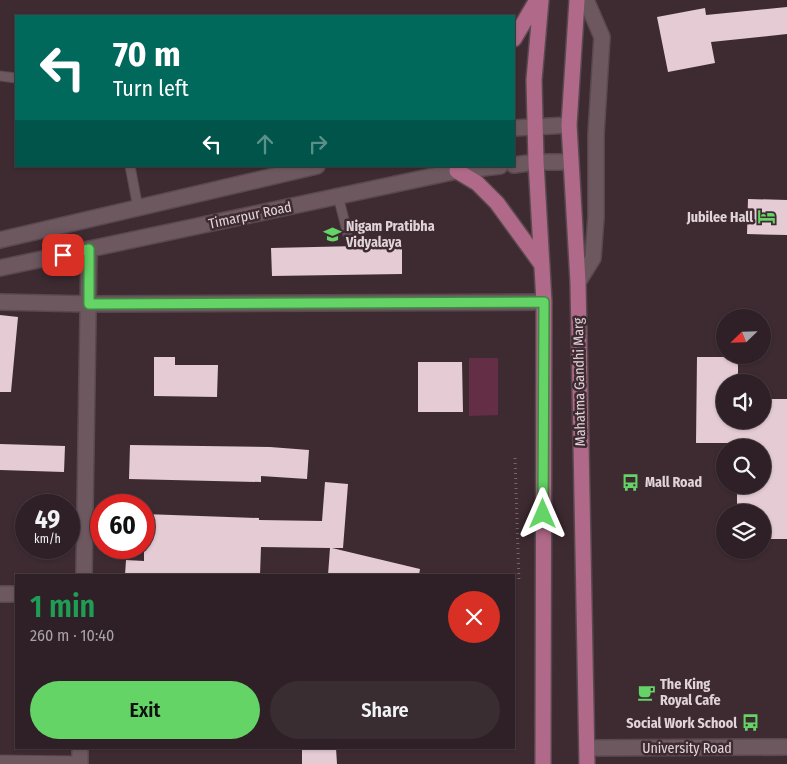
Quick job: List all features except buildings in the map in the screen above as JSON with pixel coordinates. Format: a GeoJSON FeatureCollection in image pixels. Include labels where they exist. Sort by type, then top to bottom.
{"type":"FeatureCollection","features":[{"type":"Feature","properties":{"kind":"main road"},"geometry":{"type":"LineString","coordinates":[[515,37],[537,0]]}},
{"type":"Feature","properties":{"kind":"main road"},"geometry":{"type":"LineString","coordinates":[[541,0],[534,80],[536,162],[544,302],[543,764]]}},
{"type":"Feature","properties":{"kind":"main road","name":"Mahatma Gandhi Marg"},"geometry":{"type":"LineString","coordinates":[[577,0],[569,126],[578,282],[587,764]]}},
{"type":"Feature","properties":{"kind":"main road"},"geometry":{"type":"LineString","coordinates":[[457,171],[477,183],[498,203],[543,266]]}},
{"type":"Feature","properties":{"kind":"street"},"geometry":{"type":"LineString","coordinates":[[578,282],[593,258],[596,217],[596,134],[602,37],[586,0]]}},
{"type":"Feature","properties":{"kind":"street"},"geometry":{"type":"LineString","coordinates":[[515,128],[569,126]]}},
{"type":"Feature","properties":{"kind":"street"},"geometry":{"type":"LineString","coordinates":[[515,165],[536,162],[570,162]]}},
{"type":"Feature","properties":{"kind":"street"},"geometry":{"type":"LineString","coordinates":[[0,240],[313,167]]}},
{"type":"Feature","properties":{"kind":"street","name":"Timarpur Road"},"geometry":{"type":"LineString","coordinates":[[0,268],[457,171],[491,167]]}},
{"type":"Feature","properties":{"kind":"street"},"geometry":{"type":"LineString","coordinates":[[84,574],[89,249]]}},
{"type":"Feature","properties":{"kind":"street"},"geometry":{"type":"LineString","coordinates":[[0,302],[89,304],[544,302]]}},
{"type":"Feature","properties":{"kind":"street"},"geometry":{"type":"LineString","coordinates":[[0,594],[15,594]]}},
{"type":"Feature","properties":{"kind":"street","name":"University Road"},"geometry":{"type":"LineString","coordinates":[[587,748],[787,747]]}},
{"type":"Feature","properties":{"kind":"lane"},"geometry":{"type":"LineString","coordinates":[[0,76],[15,78]]}},
{"type":"Feature","properties":{"kind":"lane"},"geometry":{"type":"LineString","coordinates":[[130,167],[138,208]]}},
{"type":"Feature","properties":{"kind":"lane"},"geometry":{"type":"LineString","coordinates":[[338,196],[348,235]]}},
{"type":"Feature","properties":{"kind":"lane"},"geometry":{"type":"LineString","coordinates":[[0,760],[80,757]]}},
{"type":"Feature","properties":{"kind":"path"},"geometry":{"type":"LineString","coordinates":[[515,458],[519,583]]}},
{"type":"Feature","properties":{"kind":"shaded area"},"geometry":{"type":"Polygon","coordinates":[[[469,358],[498,358],[498,415],[469,416],[469,358]]]}},
{"type":"Feature","properties":{"kind":"place","name":"Jubilee Hall"},"geometry":{"type":"Point","coordinates":[767,217]}},
{"type":"Feature","properties":{"kind":"place","name":"Nigam Pratibha Vidyalaya"},"geometry":{"type":"Point","coordinates":[332,234]}},
{"type":"Feature","properties":{"kind":"place","name":"Mall Road"},"geometry":{"type":"Point","coordinates":[631,482]}},
{"type":"Feature","properties":{"kind":"place","name":"The King Royal Cafe"},"geometry":{"type":"Point","coordinates":[646,692]}},
{"type":"Feature","properties":{"kind":"place","name":"Social Work School"},"geometry":{"type":"Point","coordinates":[751,723]}},
{"type":"Feature","properties":{"kind":"route"},"geometry":{"type":"LineString","coordinates":[[63,255],[89,249],[89,304],[544,302],[543,514]]}}]}
